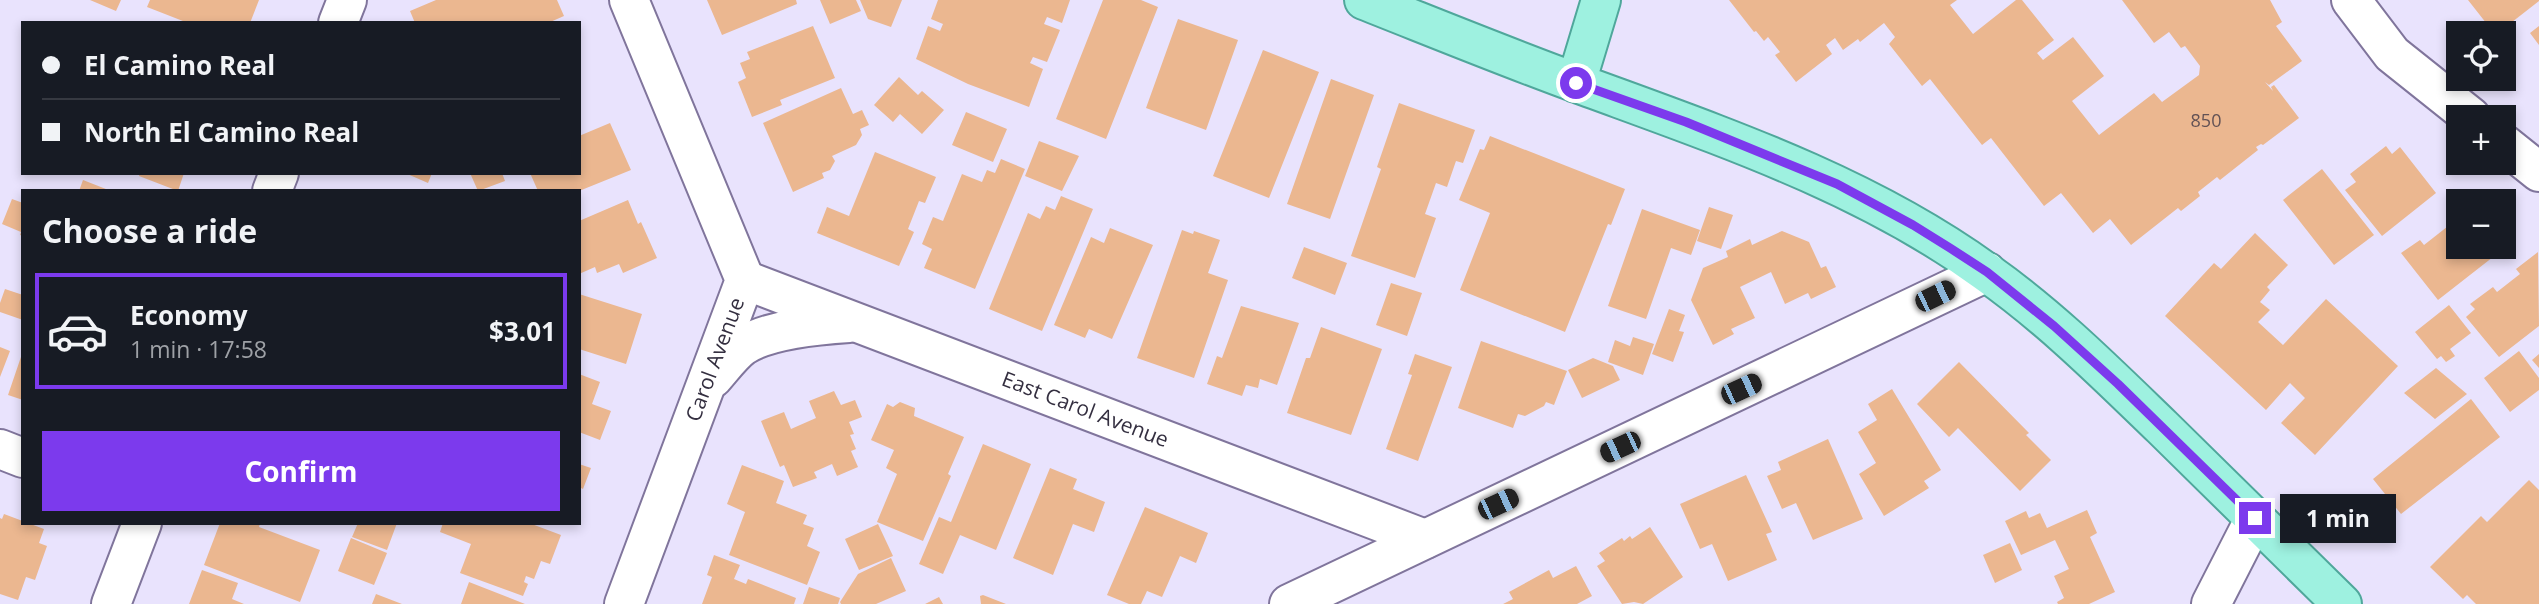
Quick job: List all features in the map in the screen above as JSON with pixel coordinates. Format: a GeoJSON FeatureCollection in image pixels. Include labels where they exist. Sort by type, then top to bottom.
{"type":"FeatureCollection","features":[{"type":"Feature","properties":{"kind":"main road"},"geometry":{"type":"LineString","coordinates":[[1364,0],[1576,83],[1686,122],[1837,184],[1913,225],[1987,272],[2054,326],[2118,384],[2342,604]]}},
{"type":"Feature","properties":{"kind":"main road"},"geometry":{"type":"LineString","coordinates":[[1576,83],[1601,0]]}},
{"type":"Feature","properties":{"kind":"street"},"geometry":{"type":"LineString","coordinates":[[339,21],[347,0]]}},
{"type":"Feature","properties":{"kind":"street","name":"Carol Avenue"},"geometry":{"type":"LineString","coordinates":[[624,604],[745,280],[629,0]]}},
{"type":"Feature","properties":{"kind":"street"},"geometry":{"type":"LineString","coordinates":[[2351,0],[2392,54],[2456,105]]}},
{"type":"Feature","properties":{"kind":"street"},"geometry":{"type":"LineString","coordinates":[[2516,154],[2539,172]]}},
{"type":"Feature","properties":{"kind":"street"},"geometry":{"type":"LineString","coordinates":[[1289,604],[1987,272]]}},
{"type":"Feature","properties":{"kind":"street","name":"East Carol Avenue"},"geometry":{"type":"LineString","coordinates":[[745,280],[1425,539]]}},
{"type":"Feature","properties":{"kind":"street"},"geometry":{"type":"LineString","coordinates":[[706,385],[742,346],[778,333],[809,326],[856,322]]}},
{"type":"Feature","properties":{"kind":"street"},"geometry":{"type":"LineString","coordinates":[[0,449],[21,457]]}},
{"type":"Feature","properties":{"kind":"street"},"geometry":{"type":"LineString","coordinates":[[2211,604],[2255,518]]}},
{"type":"Feature","properties":{"kind":"street"},"geometry":{"type":"LineString","coordinates":[[111,604],[141,525]]}},
{"type":"Feature","properties":{"kind":"building"},"geometry":{"type":"Polygon","coordinates":[[[90,0],[121,0],[116,11],[90,0]]]}},
{"type":"Feature","properties":{"kind":"building"},"geometry":{"type":"Polygon","coordinates":[[[150,0],[259,0],[251,21],[183,21],[147,7],[150,0]]]}},
{"type":"Feature","properties":{"kind":"building"},"geometry":{"type":"Polygon","coordinates":[[[436,0],[557,0],[564,16],[553,21],[414,21],[410,11],[436,0]]]}},
{"type":"Feature","properties":{"kind":"building"},"geometry":{"type":"Polygon","coordinates":[[[707,0],[796,0],[797,4],[722,35],[707,0]]]}},
{"type":"Feature","properties":{"kind":"building"},"geometry":{"type":"Polygon","coordinates":[[[820,0],[856,0],[861,11],[830,24],[820,0]]]}},
{"type":"Feature","properties":{"kind":"building"},"geometry":{"type":"Polygon","coordinates":[[[860,0],[902,0],[891,27],[868,19],[860,0]]]}},
{"type":"Feature","properties":{"kind":"building"},"geometry":{"type":"Polygon","coordinates":[[[938,0],[1070,0],[1062,23],[1047,17],[1044,24],[1060,30],[1047,62],[1033,57],[1030,63],[1043,69],[1029,107],[968,84],[916,59],[928,26],[940,31],[943,24],[931,19],[938,0]]]}},
{"type":"Feature","properties":{"kind":"building"},"geometry":{"type":"Polygon","coordinates":[[[1103,0],[1141,0],[1158,7],[1106,139],[1056,119],[1103,0]]]}},
{"type":"Feature","properties":{"kind":"building"},"geometry":{"type":"Polygon","coordinates":[[[1729,0],[1957,0],[1950,5],[1973,34],[2016,0],[2022,0],[2054,40],[2037,53],[2043,60],[2073,37],[2104,76],[2072,101],[2099,135],[2154,93],[2162,102],[2199,75],[2200,66],[2185,46],[2181,48],[2169,32],[2154,43],[2122,0],[2270,0],[2282,22],[2276,26],[2302,61],[2269,85],[2265,82],[2273,91],[2271,87],[2274,85],[2299,118],[2263,145],[2256,147],[2258,150],[2220,180],[2217,177],[2198,192],[2200,196],[2181,211],[2178,208],[2131,245],[2110,219],[2093,233],[2061,193],[2044,206],[1991,138],[1982,145],[1930,79],[1922,86],[1889,44],[1895,37],[1884,23],[1860,42],[1858,39],[1843,50],[1835,38],[1826,45],[1832,54],[1796,82],[1775,55],[1780,52],[1768,37],[1764,41],[1754,32],[1729,0]]]}},
{"type":"Feature","properties":{"kind":"building"},"geometry":{"type":"Polygon","coordinates":[[[2468,0],[2539,0],[2513,21],[2485,21],[2468,0]]]}},
{"type":"Feature","properties":{"kind":"building"},"geometry":{"type":"Polygon","coordinates":[[[1178,19],[1238,40],[1206,130],[1146,108],[1178,19]]]}},
{"type":"Feature","properties":{"kind":"building"},"geometry":{"type":"Polygon","coordinates":[[[813,26],[835,78],[780,100],[782,105],[752,117],[738,82],[746,78],[740,63],[750,59],[747,52],[813,26]]]}},
{"type":"Feature","properties":{"kind":"building"},"geometry":{"type":"Polygon","coordinates":[[[2539,26],[2539,45],[2530,33],[2539,26]]]}},
{"type":"Feature","properties":{"kind":"building"},"geometry":{"type":"Polygon","coordinates":[[[1263,50],[1319,72],[1269,198],[1213,176],[1263,50]]]}},
{"type":"Feature","properties":{"kind":"building"},"geometry":{"type":"Polygon","coordinates":[[[899,77],[918,95],[922,91],[944,110],[922,134],[900,114],[893,122],[874,105],[899,77]]]}},
{"type":"Feature","properties":{"kind":"building"},"geometry":{"type":"Polygon","coordinates":[[[1331,79],[1374,95],[1330,219],[1287,204],[1331,79]]]}},
{"type":"Feature","properties":{"kind":"building"},"geometry":{"type":"Polygon","coordinates":[[[841,88],[853,114],[862,110],[869,125],[860,129],[862,135],[856,145],[832,156],[835,161],[830,170],[822,173],[824,178],[793,192],[763,123],[841,88]]]}},
{"type":"Feature","properties":{"kind":"building"},"geometry":{"type":"Polygon","coordinates":[[[1399,103],[1475,130],[1463,163],[1456,161],[1447,187],[1436,183],[1425,214],[1436,218],[1415,278],[1351,256],[1381,169],[1377,167],[1399,103]]]}},
{"type":"Feature","properties":{"kind":"building"},"geometry":{"type":"Polygon","coordinates":[[[966,112],[1007,129],[993,162],[952,145],[966,112]]]}},
{"type":"Feature","properties":{"kind":"building"},"geometry":{"type":"Polygon","coordinates":[[[610,123],[631,170],[581,190],[537,189],[531,175],[581,175],[581,135],[610,123]]]}},
{"type":"Feature","properties":{"kind":"building"},"geometry":{"type":"Polygon","coordinates":[[[1490,136],[1625,189],[1611,225],[1608,224],[1565,332],[1460,290],[1490,213],[1459,200],[1480,149],[1484,150],[1490,136]]]}},
{"type":"Feature","properties":{"kind":"building"},"geometry":{"type":"Polygon","coordinates":[[[1039,141],[1079,156],[1062,191],[1025,176],[1039,141]]]}},
{"type":"Feature","properties":{"kind":"building"},"geometry":{"type":"Polygon","coordinates":[[[2386,146],[2392,154],[2400,147],[2436,193],[2382,236],[2345,190],[2356,182],[2350,174],[2386,146]]]}},
{"type":"Feature","properties":{"kind":"building"},"geometry":{"type":"Polygon","coordinates":[[[875,152],[936,177],[925,203],[919,201],[908,229],[914,232],[899,266],[817,233],[827,207],[849,216],[875,152]]]}},
{"type":"Feature","properties":{"kind":"building"},"geometry":{"type":"Polygon","coordinates":[[[1001,159],[1025,169],[975,289],[924,268],[932,249],[922,244],[933,217],[943,221],[962,174],[982,182],[987,170],[995,173],[1001,159]]]}},
{"type":"Feature","properties":{"kind":"building"},"geometry":{"type":"Polygon","coordinates":[[[2322,169],[2374,235],[2334,265],[2283,200],[2322,169]]]}},
{"type":"Feature","properties":{"kind":"building"},"geometry":{"type":"Polygon","coordinates":[[[139,175],[183,175],[179,189],[139,175]]]}},
{"type":"Feature","properties":{"kind":"building"},"geometry":{"type":"Polygon","coordinates":[[[410,175],[431,175],[428,183],[410,175]]]}},
{"type":"Feature","properties":{"kind":"building"},"geometry":{"type":"Polygon","coordinates":[[[471,175],[503,175],[505,181],[477,189],[471,175]]]}},
{"type":"Feature","properties":{"kind":"building"},"geometry":{"type":"Polygon","coordinates":[[[83,180],[106,189],[80,189],[83,180]]]}},
{"type":"Feature","properties":{"kind":"building"},"geometry":{"type":"Polygon","coordinates":[[[1061,196],[1093,209],[1042,331],[989,309],[1028,213],[1040,219],[1046,206],[1055,210],[1061,196]]]}},
{"type":"Feature","properties":{"kind":"building"},"geometry":{"type":"Polygon","coordinates":[[[12,199],[21,202],[21,232],[2,224],[12,199]]]}},
{"type":"Feature","properties":{"kind":"building"},"geometry":{"type":"Polygon","coordinates":[[[628,200],[657,258],[623,273],[619,264],[597,273],[595,267],[581,273],[581,220],[628,200]]]}},
{"type":"Feature","properties":{"kind":"building"},"geometry":{"type":"Polygon","coordinates":[[[1709,207],[1733,215],[1721,249],[1697,241],[1709,207]]]}},
{"type":"Feature","properties":{"kind":"building"},"geometry":{"type":"Polygon","coordinates":[[[1642,209],[1700,230],[1691,255],[1671,248],[1646,319],[1608,306],[1642,209]]]}},
{"type":"Feature","properties":{"kind":"building"},"geometry":{"type":"Polygon","coordinates":[[[1110,228],[1153,245],[1112,339],[1089,329],[1085,338],[1054,325],[1091,237],[1104,243],[1110,228]]]}},
{"type":"Feature","properties":{"kind":"building"},"geometry":{"type":"Polygon","coordinates":[[[2446,228],[2446,259],[2490,259],[2438,300],[2401,253],[2420,240],[2424,245],[2446,228]]]}},
{"type":"Feature","properties":{"kind":"building"},"geometry":{"type":"Polygon","coordinates":[[[1182,230],[1220,240],[1208,273],[1228,280],[1194,378],[1137,358],[1182,230]]]}},
{"type":"Feature","properties":{"kind":"building"},"geometry":{"type":"Polygon","coordinates":[[[1782,231],[1809,242],[1821,268],[1826,266],[1836,287],[1811,299],[1808,293],[1785,304],[1771,272],[1740,287],[1755,318],[1731,329],[1734,334],[1713,345],[1691,300],[1703,268],[1728,257],[1726,251],[1750,239],[1752,245],[1782,231]]]}},
{"type":"Feature","properties":{"kind":"building"},"geometry":{"type":"Polygon","coordinates":[[[2255,233],[2288,265],[2267,287],[2270,290],[2260,302],[2270,310],[2258,322],[2283,345],[2326,299],[2398,366],[2315,455],[2281,423],[2305,398],[2290,383],[2266,410],[2165,316],[2214,263],[2221,269],[2255,233]]]}},
{"type":"Feature","properties":{"kind":"building"},"geometry":{"type":"Polygon","coordinates":[[[1304,247],[1347,263],[1335,295],[1292,278],[1304,247]]]}},
{"type":"Feature","properties":{"kind":"building"},"geometry":{"type":"Polygon","coordinates":[[[2538,252],[2539,326],[2499,357],[2466,317],[2475,309],[2470,304],[2493,287],[2497,292],[2520,274],[2516,269],[2538,252]]]}},
{"type":"Feature","properties":{"kind":"building"},"geometry":{"type":"Polygon","coordinates":[[[1391,283],[1422,293],[1407,336],[1376,325],[1391,283]]]}},
{"type":"Feature","properties":{"kind":"building"},"geometry":{"type":"Polygon","coordinates":[[[5,289],[21,294],[21,319],[0,312],[5,289]]]}},
{"type":"Feature","properties":{"kind":"building"},"geometry":{"type":"Polygon","coordinates":[[[581,295],[642,314],[626,364],[581,350],[581,295]]]}},
{"type":"Feature","properties":{"kind":"building"},"geometry":{"type":"Polygon","coordinates":[[[2449,305],[2471,333],[2450,349],[2455,356],[2446,362],[2441,356],[2437,359],[2415,332],[2449,305]]]}},
{"type":"Feature","properties":{"kind":"building"},"geometry":{"type":"Polygon","coordinates":[[[1241,306],[1299,323],[1277,385],[1260,379],[1258,388],[1246,385],[1242,396],[1207,384],[1217,356],[1222,358],[1241,306]]]}},
{"type":"Feature","properties":{"kind":"building"},"geometry":{"type":"Polygon","coordinates":[[[1669,309],[1685,315],[1679,331],[1684,332],[1673,362],[1652,354],[1669,309]]]}},
{"type":"Feature","properties":{"kind":"building"},"geometry":{"type":"Polygon","coordinates":[[[1321,327],[1382,349],[1351,435],[1287,413],[1306,358],[1310,358],[1321,327]]]}},
{"type":"Feature","properties":{"kind":"building"},"geometry":{"type":"Polygon","coordinates":[[[1633,337],[1654,344],[1643,375],[1608,362],[1615,340],[1630,346],[1633,337]]]}},
{"type":"Feature","properties":{"kind":"building"},"geometry":{"type":"Polygon","coordinates":[[[1481,341],[1567,371],[1554,405],[1546,402],[1544,406],[1525,416],[1518,414],[1513,428],[1458,408],[1481,341]]]}},
{"type":"Feature","properties":{"kind":"building"},"geometry":{"type":"Polygon","coordinates":[[[0,347],[10,351],[0,377],[0,347]]]}},
{"type":"Feature","properties":{"kind":"building"},"geometry":{"type":"Polygon","coordinates":[[[2519,351],[2539,378],[2539,390],[2510,412],[2484,378],[2519,351]]]}},
{"type":"Feature","properties":{"kind":"building"},"geometry":{"type":"Polygon","coordinates":[[[1415,354],[1452,367],[1418,461],[1386,449],[1412,375],[1408,374],[1415,354]]]}},
{"type":"Feature","properties":{"kind":"building"},"geometry":{"type":"Polygon","coordinates":[[[2539,354],[2539,368],[2532,360],[2539,354]]]}},
{"type":"Feature","properties":{"kind":"building"},"geometry":{"type":"Polygon","coordinates":[[[21,357],[21,399],[8,395],[21,357]]]}},
{"type":"Feature","properties":{"kind":"building"},"geometry":{"type":"Polygon","coordinates":[[[1593,358],[1613,366],[1620,380],[1582,398],[1568,370],[1593,358]]]}},
{"type":"Feature","properties":{"kind":"building"},"geometry":{"type":"Polygon","coordinates":[[[1959,362],[2029,433],[2026,435],[2051,460],[2020,491],[1958,428],[1949,437],[1917,404],[1959,362]]]}},
{"type":"Feature","properties":{"kind":"building"},"geometry":{"type":"Polygon","coordinates":[[[2436,368],[2467,394],[2435,419],[2404,393],[2436,368]]]}},
{"type":"Feature","properties":{"kind":"building"},"geometry":{"type":"Polygon","coordinates":[[[581,375],[600,382],[592,404],[611,411],[600,440],[581,433],[581,375]]]}},
{"type":"Feature","properties":{"kind":"building"},"geometry":{"type":"Polygon","coordinates":[[[1892,389],[1941,470],[1924,481],[1929,488],[1884,516],[1859,474],[1876,463],[1858,432],[1877,420],[1868,404],[1892,389]]]}},
{"type":"Feature","properties":{"kind":"building"},"geometry":{"type":"Polygon","coordinates":[[[834,391],[841,405],[855,400],[862,417],[849,422],[854,434],[850,435],[856,449],[851,451],[858,467],[837,476],[832,464],[814,472],[817,478],[793,487],[784,465],[780,467],[761,421],[784,412],[791,429],[816,418],[809,401],[834,391]]]}},
{"type":"Feature","properties":{"kind":"building"},"geometry":{"type":"Polygon","coordinates":[[[2471,399],[2500,437],[2401,514],[2373,479],[2471,399]]]}},
{"type":"Feature","properties":{"kind":"building"},"geometry":{"type":"Polygon","coordinates":[[[900,402],[915,408],[914,416],[964,437],[948,474],[951,476],[923,541],[877,522],[897,474],[886,468],[894,450],[871,440],[887,404],[893,407],[900,402]]]}},
{"type":"Feature","properties":{"kind":"building"},"geometry":{"type":"Polygon","coordinates":[[[1828,439],[1863,519],[1813,540],[1796,503],[1782,509],[1767,476],[1781,470],[1778,462],[1828,439]]]}},
{"type":"Feature","properties":{"kind":"building"},"geometry":{"type":"Polygon","coordinates":[[[983,444],[1031,464],[996,550],[960,535],[943,574],[919,564],[939,517],[951,522],[983,444]]]}},
{"type":"Feature","properties":{"kind":"building"},"geometry":{"type":"Polygon","coordinates":[[[581,465],[591,468],[583,489],[581,488],[581,465]]]}},
{"type":"Feature","properties":{"kind":"building"},"geometry":{"type":"Polygon","coordinates":[[[742,465],[784,481],[776,503],[807,515],[803,524],[814,528],[807,546],[820,552],[807,585],[729,555],[745,512],[727,504],[742,465]]]}},
{"type":"Feature","properties":{"kind":"building"},"geometry":{"type":"Polygon","coordinates":[[[1050,468],[1077,479],[1073,489],[1105,502],[1094,532],[1073,524],[1053,575],[1013,558],[1050,468]]]}},
{"type":"Feature","properties":{"kind":"building"},"geometry":{"type":"Polygon","coordinates":[[[1746,475],[1772,532],[1766,534],[1777,560],[1728,581],[1712,544],[1700,549],[1680,504],[1746,475]]]}},
{"type":"Feature","properties":{"kind":"building"},"geometry":{"type":"Polygon","coordinates":[[[2529,480],[2539,490],[2539,604],[2476,604],[2467,595],[2463,599],[2430,567],[2481,516],[2487,522],[2529,480]]]}},
{"type":"Feature","properties":{"kind":"building"},"geometry":{"type":"Polygon","coordinates":[[[1145,507],[1208,533],[1196,563],[1180,556],[1162,597],[1147,591],[1141,604],[1129,604],[1107,595],[1145,507]]]}},
{"type":"Feature","properties":{"kind":"building"},"geometry":{"type":"Polygon","coordinates":[[[2087,510],[2097,533],[2090,537],[2115,592],[2089,604],[2058,604],[2057,602],[2064,598],[2054,576],[2069,569],[2055,540],[2021,555],[2005,521],[2026,511],[2029,518],[2040,513],[2047,528],[2087,510]]]}},
{"type":"Feature","properties":{"kind":"building"},"geometry":{"type":"Polygon","coordinates":[[[4,514],[21,520],[21,525],[33,525],[44,529],[39,543],[47,546],[35,580],[26,577],[18,600],[0,594],[0,518],[2,519],[4,514]]]}},
{"type":"Feature","properties":{"kind":"building"},"geometry":{"type":"Polygon","coordinates":[[[878,524],[893,556],[859,570],[845,539],[878,524]]]}},
{"type":"Feature","properties":{"kind":"building"},"geometry":{"type":"Polygon","coordinates":[[[219,525],[260,525],[320,550],[300,602],[204,565],[219,525]]]}},
{"type":"Feature","properties":{"kind":"building"},"geometry":{"type":"Polygon","coordinates":[[[357,525],[396,525],[387,550],[352,537],[357,525]]]}},
{"type":"Feature","properties":{"kind":"building"},"geometry":{"type":"Polygon","coordinates":[[[442,525],[534,525],[561,535],[550,564],[541,561],[534,579],[526,576],[524,582],[528,584],[523,596],[460,573],[471,544],[440,532],[442,525]]]}},
{"type":"Feature","properties":{"kind":"building"},"geometry":{"type":"Polygon","coordinates":[[[1650,527],[1683,577],[1643,604],[1622,604],[1597,566],[1605,561],[1599,553],[1622,538],[1624,541],[1630,536],[1632,539],[1650,527]]]}},
{"type":"Feature","properties":{"kind":"building"},"geometry":{"type":"Polygon","coordinates":[[[351,538],[387,553],[374,585],[338,571],[351,538]]]}},
{"type":"Feature","properties":{"kind":"building"},"geometry":{"type":"Polygon","coordinates":[[[2010,543],[2022,570],[1995,583],[1983,555],[2010,543]]]}},
{"type":"Feature","properties":{"kind":"building"},"geometry":{"type":"Polygon","coordinates":[[[714,555],[740,565],[734,579],[746,584],[748,579],[796,598],[794,604],[702,604],[712,577],[707,575],[714,555]]]}},
{"type":"Feature","properties":{"kind":"building"},"geometry":{"type":"Polygon","coordinates":[[[891,558],[906,591],[876,604],[841,604],[858,574],[891,558]]]}},
{"type":"Feature","properties":{"kind":"building"},"geometry":{"type":"Polygon","coordinates":[[[1576,566],[1592,596],[1577,604],[1503,604],[1513,599],[1509,592],[1549,570],[1553,578],[1576,566]]]}},
{"type":"Feature","properties":{"kind":"building"},"geometry":{"type":"Polygon","coordinates":[[[202,570],[238,583],[232,599],[244,604],[189,604],[202,570]]]}},
{"type":"Feature","properties":{"kind":"building"},"geometry":{"type":"Polygon","coordinates":[[[469,582],[525,604],[461,604],[469,582]]]}},
{"type":"Feature","properties":{"kind":"building"},"geometry":{"type":"Polygon","coordinates":[[[809,587],[840,598],[838,604],[803,604],[809,587]]]}},
{"type":"Feature","properties":{"kind":"building"},"geometry":{"type":"Polygon","coordinates":[[[376,594],[402,604],[372,604],[376,594]]]}},
{"type":"Feature","properties":{"kind":"building"},"geometry":{"type":"Polygon","coordinates":[[[980,596],[1006,604],[981,604],[980,596]]]}},
{"type":"Feature","properties":{"kind":"building"},"geometry":{"type":"Polygon","coordinates":[[[939,597],[943,604],[925,604],[939,597]]]}},
{"type":"Feature","properties":{"kind":"route"},"geometry":{"type":"LineString","coordinates":[[1576,83],[1686,122],[1837,184],[1950,248],[1987,272],[2054,326],[2118,384],[2255,518]]}}]}
